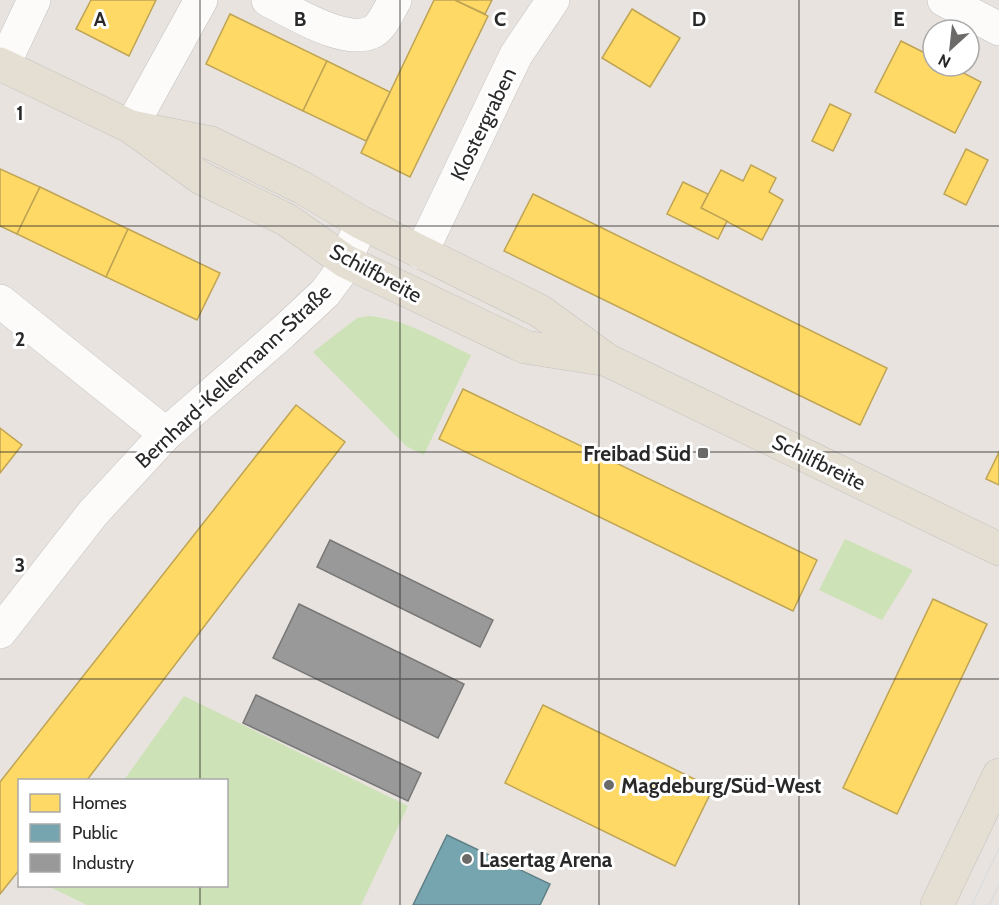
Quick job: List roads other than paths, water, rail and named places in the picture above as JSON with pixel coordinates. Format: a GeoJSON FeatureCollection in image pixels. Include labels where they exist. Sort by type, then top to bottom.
{"type":"FeatureCollection","features":[{"type":"Feature","properties":{"kind":"main road","name":"Schilfbreite"},"geometry":{"type":"LineString","coordinates":[[1,65],[131,127],[201,178],[287,220],[345,261],[525,347],[608,360]]}},
{"type":"Feature","properties":{"kind":"main road","name":"Schilfbreite"},"geometry":{"type":"LineString","coordinates":[[131,127],[211,143],[303,188],[362,223],[540,311],[608,360],[999,549]]}},
{"type":"Feature","properties":{"kind":"main road"},"geometry":{"type":"LineString","coordinates":[[937,905],[999,775]]}},
{"type":"Feature","properties":{"kind":"street"},"geometry":{"type":"LineString","coordinates":[[1,65],[34,0]]}},
{"type":"Feature","properties":{"kind":"street"},"geometry":{"type":"LineString","coordinates":[[131,127],[201,0]]}},
{"type":"Feature","properties":{"kind":"street"},"geometry":{"type":"LineString","coordinates":[[268,0],[321,26],[353,37],[374,31],[395,0]]}},
{"type":"Feature","properties":{"kind":"street","name":"Klostergraben"},"geometry":{"type":"LineString","coordinates":[[421,253],[516,55],[554,0]]}},
{"type":"Feature","properties":{"kind":"street"},"geometry":{"type":"LineString","coordinates":[[944,0],[999,29]]}},
{"type":"Feature","properties":{"kind":"street","name":"Bernhard-Kellermann-Straße"},"geometry":{"type":"LineString","coordinates":[[0,632],[93,513],[166,434],[325,293],[345,261],[362,223]]}},
{"type":"Feature","properties":{"kind":"street"},"geometry":{"type":"LineString","coordinates":[[0,301],[166,434]]}},
{"type":"Feature","properties":{"kind":"tram line"},"geometry":{"type":"LineString","coordinates":[[972,905],[999,848]]}},
{"type":"Feature","properties":{"kind":"tram line"},"geometry":{"type":"LineString","coordinates":[[989,905],[999,885]]}},
{"type":"Feature","properties":{"kind":"place","name":"Freibad Süd"},"geometry":{"type":"Point","coordinates":[703,453]}},
{"type":"Feature","properties":{"kind":"place","name":"Magdeburg/Süd-West"},"geometry":{"type":"Point","coordinates":[609,785]}},
{"type":"Feature","properties":{"kind":"place","name":"Lasertag Arena"},"geometry":{"type":"Point","coordinates":[467,859]}}]}
